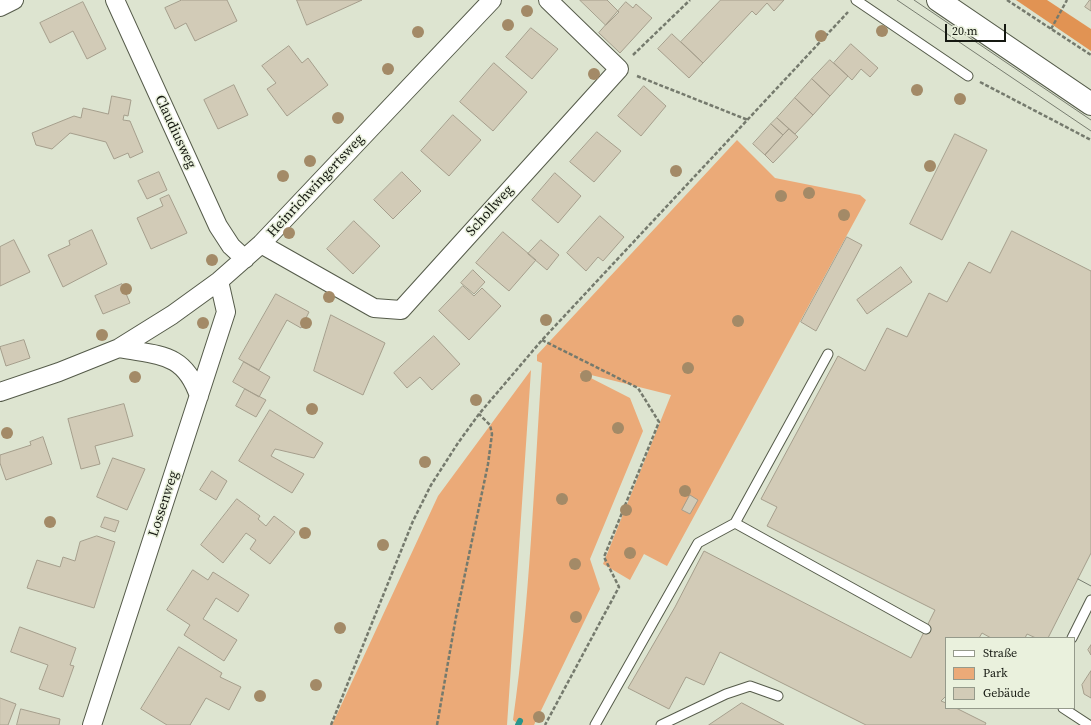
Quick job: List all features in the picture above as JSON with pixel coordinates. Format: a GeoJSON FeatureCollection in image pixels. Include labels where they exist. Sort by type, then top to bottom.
{"type":"FeatureCollection","features":[{"type":"Feature","properties":{"kind":"main road"},"geometry":{"type":"LineString","coordinates":[[938,0],[1091,104]]}},
{"type":"Feature","properties":{"kind":"street"},"geometry":{"type":"LineString","coordinates":[[0,6],[14,0]]}},
{"type":"Feature","properties":{"kind":"street","name":"Claudiusweg"},"geometry":{"type":"LineString","coordinates":[[115,0],[218,226],[232,246],[245,259]]}},
{"type":"Feature","properties":{"kind":"street","name":"Heinrichwingertsweg"},"geometry":{"type":"LineString","coordinates":[[0,392],[59,372],[119,348],[172,315],[219,281],[261,244],[492,0]]}},
{"type":"Feature","properties":{"kind":"street"},"geometry":{"type":"LineString","coordinates":[[548,0],[619,69]]}},
{"type":"Feature","properties":{"kind":"street","name":"Schollweg"},"geometry":{"type":"LineString","coordinates":[[261,244],[374,308],[400,310],[619,69]]}},
{"type":"Feature","properties":{"kind":"street","name":"Lossenweg"},"geometry":{"type":"LineString","coordinates":[[92,725],[226,312],[219,281]]}},
{"type":"Feature","properties":{"kind":"street"},"geometry":{"type":"LineString","coordinates":[[119,348],[175,361],[187,370],[195,382],[199,396]]}},
{"type":"Feature","properties":{"kind":"lane"},"geometry":{"type":"LineString","coordinates":[[857,1],[968,76]]}},
{"type":"Feature","properties":{"kind":"lane"},"geometry":{"type":"LineString","coordinates":[[595,725],[698,543],[735,523],[828,354]]}},
{"type":"Feature","properties":{"kind":"lane"},"geometry":{"type":"LineString","coordinates":[[735,523],[926,629]]}},
{"type":"Feature","properties":{"kind":"lane"},"geometry":{"type":"LineString","coordinates":[[1072,637],[1091,600]]}},
{"type":"Feature","properties":{"kind":"lane"},"geometry":{"type":"LineString","coordinates":[[661,725],[726,694],[750,686],[778,696]]}},
{"type":"Feature","properties":{"kind":"lane"},"geometry":{"type":"LineString","coordinates":[[1065,709],[1089,725]]}},
{"type":"Feature","properties":{"kind":"path"},"geometry":{"type":"LineString","coordinates":[[690,0],[619,69],[748,120]]}},
{"type":"Feature","properties":{"kind":"path"},"geometry":{"type":"LineString","coordinates":[[1008,0],[1091,55]]}},
{"type":"Feature","properties":{"kind":"path"},"geometry":{"type":"LineString","coordinates":[[1051,29],[1067,0]]}},
{"type":"Feature","properties":{"kind":"path"},"geometry":{"type":"LineString","coordinates":[[331,725],[413,521],[431,486],[458,443],[479,414],[542,340],[857,1]]}},
{"type":"Feature","properties":{"kind":"path"},"geometry":{"type":"LineString","coordinates":[[968,76],[999,94],[1091,140]]}},
{"type":"Feature","properties":{"kind":"path"},"geometry":{"type":"LineString","coordinates":[[542,340],[638,388],[659,422],[604,557],[619,587],[545,725]]}},
{"type":"Feature","properties":{"kind":"path"},"geometry":{"type":"LineString","coordinates":[[437,725],[456,617],[488,464],[492,434],[490,425],[479,414]]}},
{"type":"Feature","properties":{"kind":"green space"},"geometry":{"type":"Polygon","coordinates":[[[737,140],[775,178],[860,195],[866,200],[667,566],[644,554],[630,580],[603,564],[671,395],[579,372],[630,398],[643,431],[590,559],[600,589],[534,725],[519,725],[513,720],[524,631],[531,542],[542,363],[537,361],[537,355],[737,140]]]}},
{"type":"Feature","properties":{"kind":"green space"},"geometry":{"type":"Polygon","coordinates":[[[531,370],[507,725],[332,725],[438,496],[531,370]]]}},
{"type":"Feature","properties":{"kind":"shaded area"},"geometry":{"type":"Polygon","coordinates":[[[1016,0],[1047,0],[1091,29],[1091,51],[1016,0]]]}},
{"type":"Feature","properties":{"kind":"building"},"geometry":{"type":"Polygon","coordinates":[[[182,0],[227,0],[237,21],[195,41],[186,23],[175,29],[165,8],[182,0]]]}},
{"type":"Feature","properties":{"kind":"building"},"geometry":{"type":"Polygon","coordinates":[[[297,0],[362,0],[307,25],[297,0]]]}},
{"type":"Feature","properties":{"kind":"building"},"geometry":{"type":"Polygon","coordinates":[[[580,0],[607,0],[619,12],[606,25],[580,0]]]}},
{"type":"Feature","properties":{"kind":"building"},"geometry":{"type":"Polygon","coordinates":[[[721,0],[784,0],[774,11],[767,3],[756,15],[752,11],[703,63],[681,42],[721,0]]]}},
{"type":"Feature","properties":{"kind":"building"},"geometry":{"type":"Polygon","coordinates":[[[1091,0],[1091,11],[1085,7],[1091,0]]]}},
{"type":"Feature","properties":{"kind":"building"},"geometry":{"type":"Polygon","coordinates":[[[83,2],[106,49],[87,59],[73,31],[50,43],[40,23],[83,2]]]}},
{"type":"Feature","properties":{"kind":"building"},"geometry":{"type":"Polygon","coordinates":[[[626,2],[633,8],[636,4],[652,18],[620,53],[599,33],[626,2]]]}},
{"type":"Feature","properties":{"kind":"building"},"geometry":{"type":"Polygon","coordinates":[[[531,28],[558,49],[532,79],[506,57],[531,28]]]}},
{"type":"Feature","properties":{"kind":"building"},"geometry":{"type":"Polygon","coordinates":[[[672,34],[703,63],[689,78],[658,49],[672,34]]]}},
{"type":"Feature","properties":{"kind":"building"},"geometry":{"type":"Polygon","coordinates":[[[851,44],[878,68],[870,77],[861,69],[852,80],[834,63],[851,44]]]}},
{"type":"Feature","properties":{"kind":"building"},"geometry":{"type":"Polygon","coordinates":[[[289,46],[302,63],[308,58],[328,85],[287,116],[267,89],[276,83],[262,66],[289,46]]]}},
{"type":"Feature","properties":{"kind":"building"},"geometry":{"type":"Polygon","coordinates":[[[830,60],[848,76],[830,96],[812,79],[830,60]]]}},
{"type":"Feature","properties":{"kind":"building"},"geometry":{"type":"Polygon","coordinates":[[[494,63],[527,92],[493,131],[460,102],[494,63]]]}},
{"type":"Feature","properties":{"kind":"building"},"geometry":{"type":"Polygon","coordinates":[[[812,79],[830,96],[813,115],[795,98],[812,79]]]}},
{"type":"Feature","properties":{"kind":"building"},"geometry":{"type":"Polygon","coordinates":[[[234,85],[248,115],[218,129],[204,100],[234,85]]]}},
{"type":"Feature","properties":{"kind":"building"},"geometry":{"type":"Polygon","coordinates":[[[644,86],[666,106],[641,136],[618,116],[644,86]]]}},
{"type":"Feature","properties":{"kind":"building"},"geometry":{"type":"Polygon","coordinates":[[[112,96],[131,100],[128,116],[124,115],[123,120],[130,121],[143,152],[130,158],[128,153],[114,159],[106,142],[70,133],[52,149],[36,145],[32,133],[74,116],[81,118],[83,108],[108,114],[112,96]]]}},
{"type":"Feature","properties":{"kind":"building"},"geometry":{"type":"Polygon","coordinates":[[[795,98],[813,115],[795,134],[777,118],[795,98]]]}},
{"type":"Feature","properties":{"kind":"building"},"geometry":{"type":"Polygon","coordinates":[[[453,115],[481,140],[449,176],[421,151],[453,115]]]}},
{"type":"Feature","properties":{"kind":"building"},"geometry":{"type":"Polygon","coordinates":[[[777,118],[789,129],[783,135],[771,124],[777,118]]]}},
{"type":"Feature","properties":{"kind":"building"},"geometry":{"type":"Polygon","coordinates":[[[771,124],[783,135],[765,155],[753,144],[771,124]]]}},
{"type":"Feature","properties":{"kind":"building"},"geometry":{"type":"Polygon","coordinates":[[[789,129],[798,137],[773,163],[765,155],[789,129]]]}},
{"type":"Feature","properties":{"kind":"building"},"geometry":{"type":"Polygon","coordinates":[[[597,132],[621,151],[594,182],[570,162],[597,132]]]}},
{"type":"Feature","properties":{"kind":"building"},"geometry":{"type":"Polygon","coordinates":[[[955,134],[987,150],[942,240],[910,224],[955,134]]]}},
{"type":"Feature","properties":{"kind":"building"},"geometry":{"type":"Polygon","coordinates":[[[159,172],[167,190],[147,199],[138,181],[159,172]]]}},
{"type":"Feature","properties":{"kind":"building"},"geometry":{"type":"Polygon","coordinates":[[[402,172],[421,191],[393,219],[374,200],[402,172]]]}},
{"type":"Feature","properties":{"kind":"building"},"geometry":{"type":"Polygon","coordinates":[[[555,173],[581,196],[558,223],[532,200],[555,173]]]}},
{"type":"Feature","properties":{"kind":"building"},"geometry":{"type":"Polygon","coordinates":[[[169,195],[187,233],[151,249],[137,218],[163,206],[160,199],[169,195]]]}},
{"type":"Feature","properties":{"kind":"building"},"geometry":{"type":"Polygon","coordinates":[[[600,216],[624,237],[603,261],[598,257],[586,271],[567,253],[600,216]]]}},
{"type":"Feature","properties":{"kind":"building"},"geometry":{"type":"Polygon","coordinates":[[[354,221],[380,246],[353,274],[327,249],[354,221]]]}},
{"type":"Feature","properties":{"kind":"building"},"geometry":{"type":"Polygon","coordinates":[[[92,230],[107,264],[63,287],[48,255],[70,245],[69,241],[92,230]]]}},
{"type":"Feature","properties":{"kind":"building"},"geometry":{"type":"Polygon","coordinates":[[[1012,231],[1091,271],[1091,553],[1049,637],[1034,637],[1027,634],[1026,637],[989,637],[982,633],[980,637],[945,637],[945,697],[941,701],[945,703],[945,709],[958,709],[986,723],[985,725],[866,725],[720,652],[704,685],[686,677],[669,709],[628,688],[675,607],[704,551],[911,658],[935,610],[767,526],[777,507],[761,499],[838,356],[865,371],[887,328],[907,337],[929,293],[947,302],[969,262],[990,273],[1012,231]]]}},
{"type":"Feature","properties":{"kind":"building"},"geometry":{"type":"Polygon","coordinates":[[[503,232],[536,260],[509,291],[476,263],[503,232]]]}},
{"type":"Feature","properties":{"kind":"building"},"geometry":{"type":"Polygon","coordinates":[[[847,237],[862,245],[816,331],[801,322],[847,237]]]}},
{"type":"Feature","properties":{"kind":"building"},"geometry":{"type":"Polygon","coordinates":[[[14,240],[30,272],[0,286],[0,247],[14,240]]]}},
{"type":"Feature","properties":{"kind":"building"},"geometry":{"type":"Polygon","coordinates":[[[541,240],[559,255],[547,270],[528,254],[541,240]]]}},
{"type":"Feature","properties":{"kind":"building"},"geometry":{"type":"Polygon","coordinates":[[[901,267],[912,282],[867,314],[857,300],[901,267]]]}},
{"type":"Feature","properties":{"kind":"building"},"geometry":{"type":"Polygon","coordinates":[[[473,270],[485,282],[474,294],[461,283],[473,270]]]}},
{"type":"Feature","properties":{"kind":"building"},"geometry":{"type":"Polygon","coordinates":[[[122,284],[130,303],[103,314],[95,296],[122,284]]]}},
{"type":"Feature","properties":{"kind":"building"},"geometry":{"type":"Polygon","coordinates":[[[463,286],[474,296],[482,288],[501,306],[469,340],[439,311],[463,286]]]}},
{"type":"Feature","properties":{"kind":"building"},"geometry":{"type":"Polygon","coordinates":[[[276,294],[309,312],[301,328],[287,320],[259,370],[239,359],[276,294]]]}},
{"type":"Feature","properties":{"kind":"building"},"geometry":{"type":"Polygon","coordinates":[[[331,315],[385,343],[363,395],[314,371],[331,315]]]}},
{"type":"Feature","properties":{"kind":"building"},"geometry":{"type":"Polygon","coordinates":[[[434,336],[460,364],[432,390],[420,377],[407,388],[394,373],[434,336]]]}},
{"type":"Feature","properties":{"kind":"building"},"geometry":{"type":"Polygon","coordinates":[[[24,340],[30,358],[6,366],[0,347],[24,340]]]}},
{"type":"Feature","properties":{"kind":"building"},"geometry":{"type":"Polygon","coordinates":[[[244,362],[270,377],[259,397],[233,382],[244,362]]]}},
{"type":"Feature","properties":{"kind":"building"},"geometry":{"type":"Polygon","coordinates":[[[245,389],[266,400],[256,417],[236,406],[245,389]]]}},
{"type":"Feature","properties":{"kind":"building"},"geometry":{"type":"Polygon","coordinates":[[[124,404],[133,436],[95,446],[100,464],[81,469],[68,419],[124,404]]]}},
{"type":"Feature","properties":{"kind":"building"},"geometry":{"type":"Polygon","coordinates":[[[270,410],[323,443],[314,458],[275,449],[271,456],[304,474],[292,493],[239,461],[270,410]]]}},
{"type":"Feature","properties":{"kind":"building"},"geometry":{"type":"Polygon","coordinates":[[[43,437],[52,464],[6,480],[0,463],[0,455],[31,445],[30,442],[43,437]]]}},
{"type":"Feature","properties":{"kind":"building"},"geometry":{"type":"Polygon","coordinates":[[[113,458],[145,469],[127,510],[97,497],[113,458]]]}},
{"type":"Feature","properties":{"kind":"building"},"geometry":{"type":"Polygon","coordinates":[[[212,471],[227,481],[216,500],[200,490],[212,471]]]}},
{"type":"Feature","properties":{"kind":"building"},"geometry":{"type":"Polygon","coordinates":[[[690,495],[698,500],[690,514],[682,510],[690,495]]]}},
{"type":"Feature","properties":{"kind":"building"},"geometry":{"type":"Polygon","coordinates":[[[237,499],[260,516],[258,519],[266,526],[274,516],[295,532],[270,564],[250,549],[256,540],[246,533],[223,563],[201,545],[237,499]]]}},
{"type":"Feature","properties":{"kind":"building"},"geometry":{"type":"Polygon","coordinates":[[[105,517],[119,521],[115,532],[101,527],[105,517]]]}},
{"type":"Feature","properties":{"kind":"building"},"geometry":{"type":"Polygon","coordinates":[[[97,536],[115,542],[94,608],[27,588],[37,560],[60,567],[63,557],[75,561],[80,542],[97,536]]]}},
{"type":"Feature","properties":{"kind":"building"},"geometry":{"type":"Polygon","coordinates":[[[193,570],[208,580],[213,572],[249,595],[238,612],[216,598],[203,619],[237,640],[224,661],[184,635],[190,625],[167,610],[193,570]]]}},
{"type":"Feature","properties":{"kind":"building"},"geometry":{"type":"Polygon","coordinates":[[[20,627],[76,648],[70,665],[74,666],[63,697],[39,689],[48,665],[11,652],[20,627]]]}},
{"type":"Feature","properties":{"kind":"building"},"geometry":{"type":"Polygon","coordinates":[[[1091,645],[1091,655],[1088,650],[1091,645]]]}},
{"type":"Feature","properties":{"kind":"building"},"geometry":{"type":"Polygon","coordinates":[[[179,647],[222,673],[220,677],[241,687],[229,710],[206,698],[190,725],[167,725],[141,709],[179,647]]]}},
{"type":"Feature","properties":{"kind":"building"},"geometry":{"type":"Polygon","coordinates":[[[1091,671],[1091,698],[1084,694],[1082,685],[1091,671]]]}},
{"type":"Feature","properties":{"kind":"building"},"geometry":{"type":"Polygon","coordinates":[[[0,698],[16,704],[8,725],[0,725],[0,698]]]}},
{"type":"Feature","properties":{"kind":"building"},"geometry":{"type":"Polygon","coordinates":[[[742,703],[784,725],[709,725],[742,703]]]}},
{"type":"Feature","properties":{"kind":"building"},"geometry":{"type":"Polygon","coordinates":[[[21,709],[60,719],[59,725],[17,725],[21,709]]]}},
{"type":"Feature","properties":{"kind":"waterway"},"geometry":{"type":"LineString","coordinates":[[518,725],[520,721]]}},
{"type":"Feature","properties":{"kind":"tram line"},"geometry":{"type":"LineString","coordinates":[[897,0],[1091,131]]}},
{"type":"Feature","properties":{"kind":"tram line"},"geometry":{"type":"LineString","coordinates":[[914,0],[1091,120]]}},
{"type":"Feature","properties":{"kind":"tram line"},"geometry":{"type":"LineString","coordinates":[[1078,579],[1091,586]]}}]}
